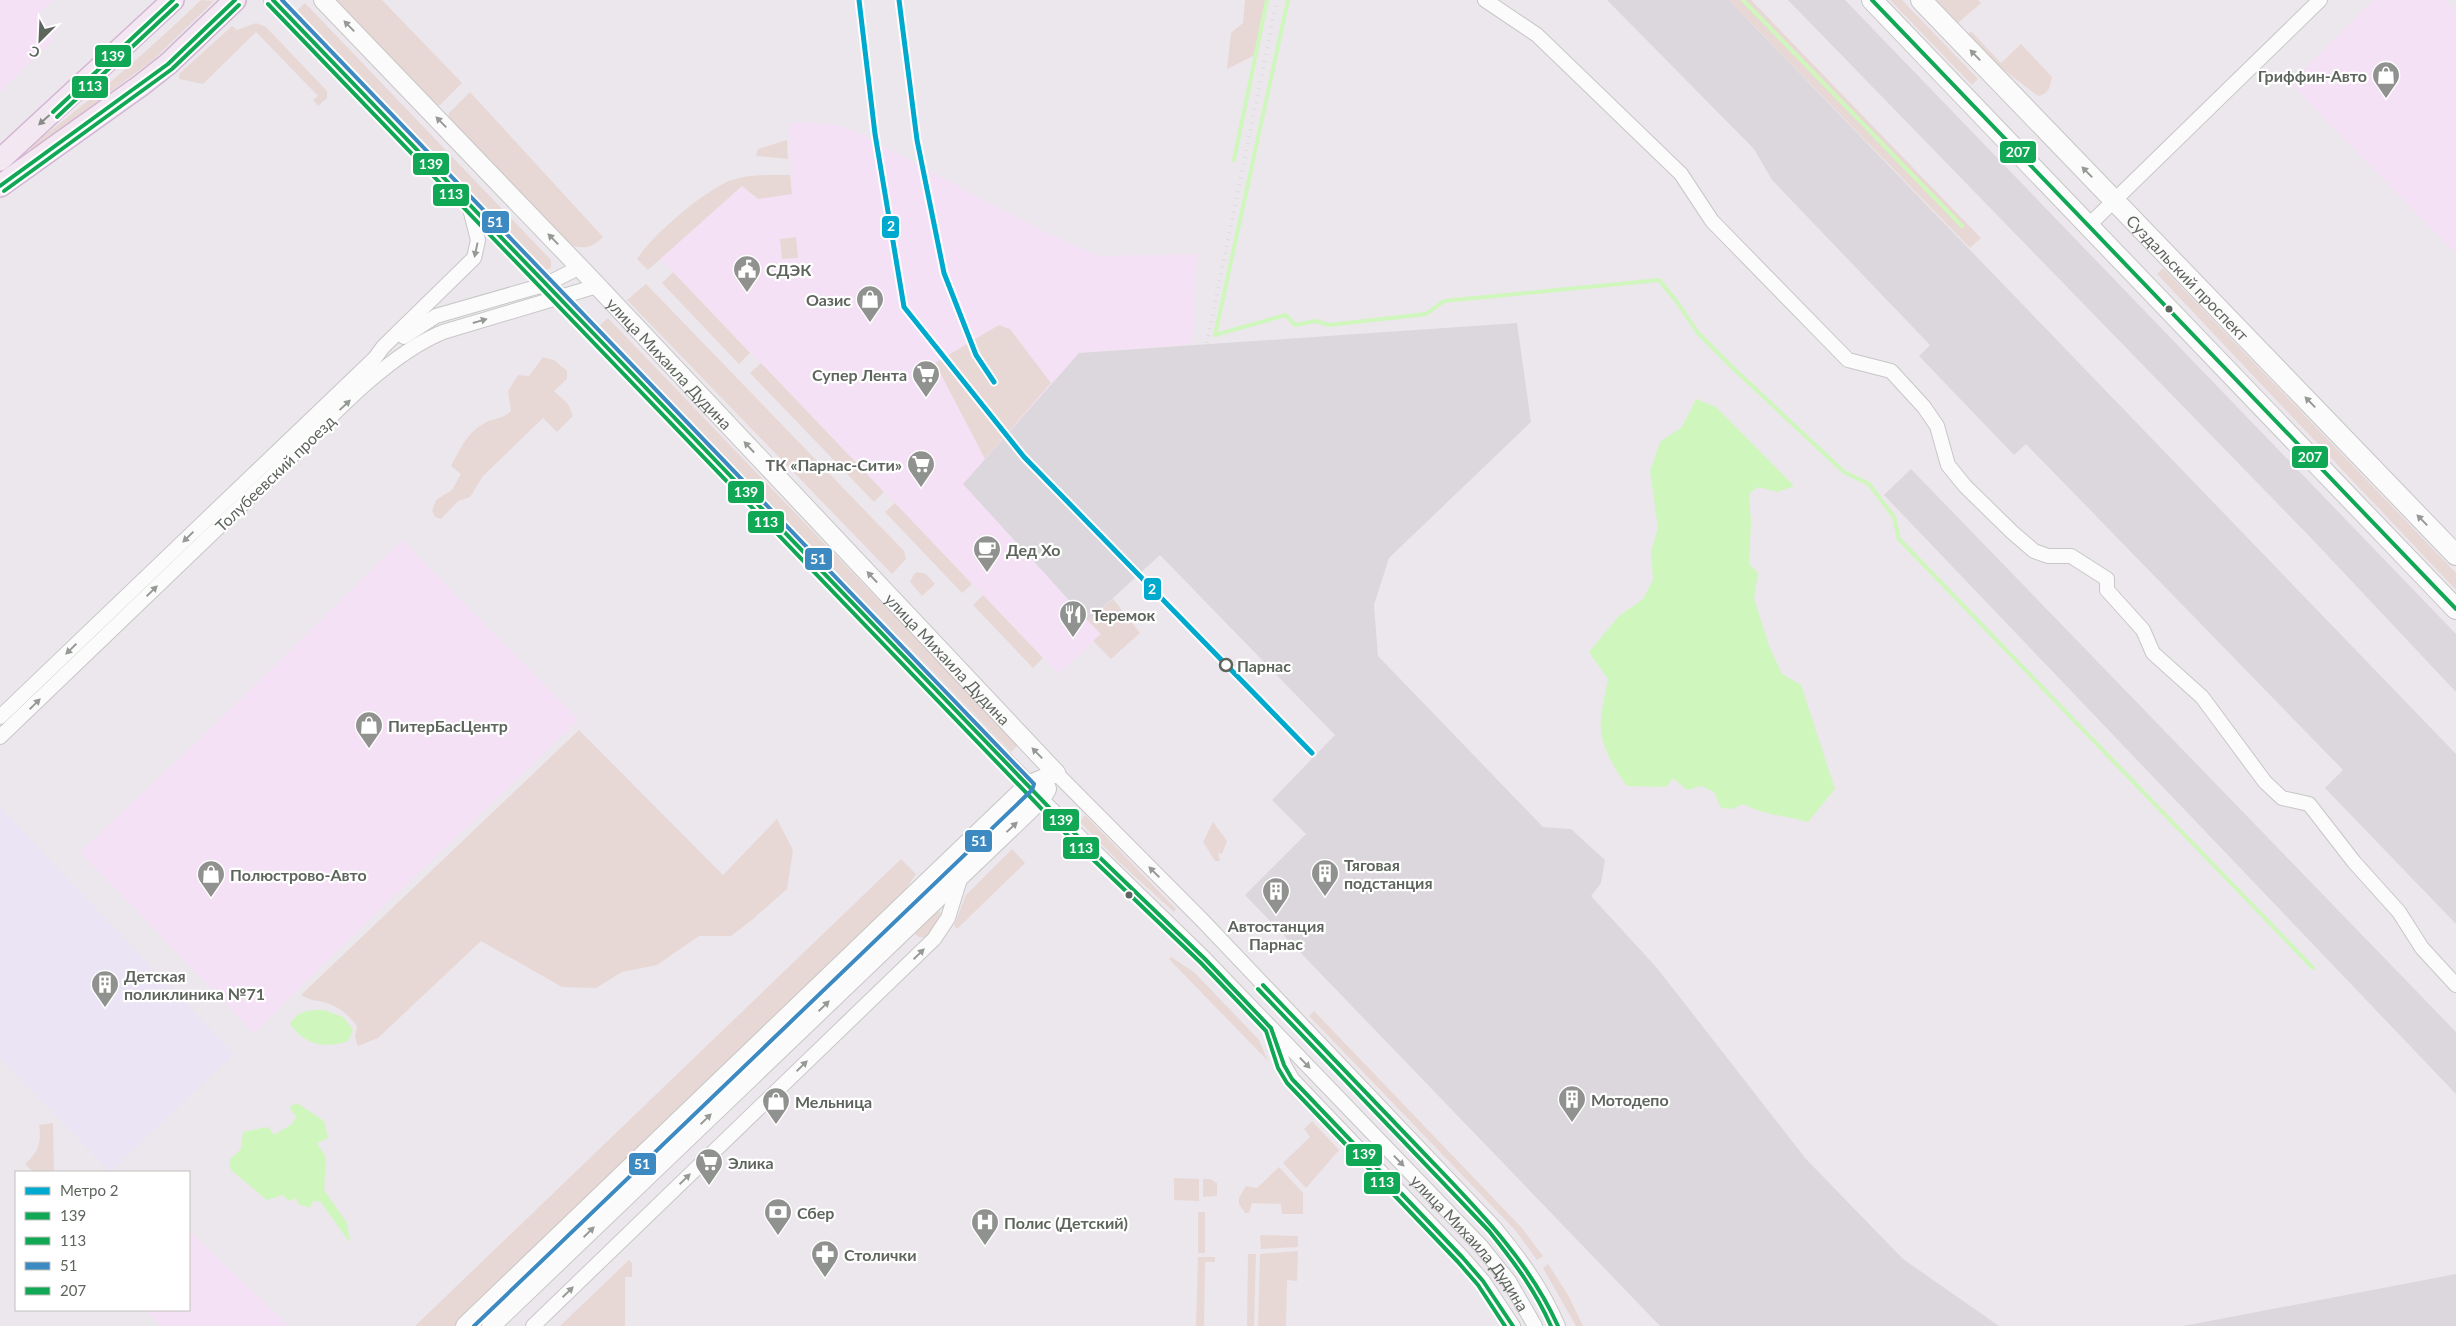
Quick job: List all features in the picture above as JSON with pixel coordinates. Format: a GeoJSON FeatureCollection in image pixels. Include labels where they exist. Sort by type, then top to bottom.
{"type":"FeatureCollection","features":[{"type":"Feature","properties":{"kind":"main road"},"geometry":{"type":"LineString","coordinates":[[0,160],[173,0]]}},
{"type":"Feature","properties":{"kind":"main road"},"geometry":{"type":"LineString","coordinates":[[0,186],[168,64],[235,0]]}},
{"type":"Feature","properties":{"kind":"main road"},"geometry":{"type":"LineString","coordinates":[[1872,0],[2087,227],[2456,609]]}},
{"type":"Feature","properties":{"kind":"main road","name":"Суздальский проспект"},"geometry":{"type":"LineString","coordinates":[[1921,0],[2456,555]]}},
{"type":"Feature","properties":{"kind":"street","name":"улица Михаила Дудина"},"geometry":{"type":"LineString","coordinates":[[273,0],[1041,799],[1205,959],[1480,1246],[1509,1281],[1535,1326]]}},
{"type":"Feature","properties":{"kind":"street","name":"улица Михаила Дудина"},"geometry":{"type":"LineString","coordinates":[[324,0],[580,267],[1056,773],[1193,911],[1494,1227],[1521,1260],[1546,1299],[1558,1326]]}},
{"type":"Feature","properties":{"kind":"street"},"geometry":{"type":"LineString","coordinates":[[1485,0],[1537,35],[1681,174],[1712,221],[1848,360],[1891,371],[1924,407],[1936,426],[1948,465],[1965,486],[2012,532],[2034,551],[2048,556],[2071,556],[2107,579],[2107,590],[2143,630],[2153,653],[2202,697],[2265,782],[2282,798],[2308,804],[2354,862],[2399,912],[2422,948],[2456,985]]}},
{"type":"Feature","properties":{"kind":"street"},"geometry":{"type":"LineString","coordinates":[[2087,227],[2320,0]]}},
{"type":"Feature","properties":{"kind":"street","name":"Толубеевский проезд"},"geometry":{"type":"LineString","coordinates":[[375,358],[383,347],[474,258],[478,240],[469,202]]}},
{"type":"Feature","properties":{"kind":"street","name":"Толубеевский проезд"},"geometry":{"type":"LineString","coordinates":[[0,718],[375,358],[421,324],[436,316],[547,284],[580,267]]}},
{"type":"Feature","properties":{"kind":"street","name":"Толубеевский проезд"},"geometry":{"type":"LineString","coordinates":[[0,738],[334,416],[400,356],[424,340],[443,332],[597,286]]}},
{"type":"Feature","properties":{"kind":"street"},"geometry":{"type":"LineString","coordinates":[[465,1326],[1028,785],[1056,773]]}},
{"type":"Feature","properties":{"kind":"street"},"geometry":{"type":"LineString","coordinates":[[491,1326],[1041,799],[1056,773]]}},
{"type":"Feature","properties":{"kind":"street"},"geometry":{"type":"LineString","coordinates":[[533,1326],[934,939],[948,918],[962,873]]}},
{"type":"Feature","properties":{"kind":"street"},"geometry":{"type":"LineString","coordinates":[[1271,1028],[1284,1065],[1292,1080],[1463,1258],[1483,1281],[1513,1326]]}},
{"type":"Feature","properties":{"kind":"street"},"geometry":{"type":"LineString","coordinates":[[1365,1126],[1383,1110]]}},
{"type":"Feature","properties":{"kind":"shaded area"},"geometry":{"type":"Polygon","coordinates":[[[0,0],[53,0],[40,13],[53,40],[0,92],[0,0]]]}},
{"type":"Feature","properties":{"kind":"shaded area"},"geometry":{"type":"Polygon","coordinates":[[[201,0],[214,1],[154,59],[32,151],[29,147],[117,76],[201,0]]]}},
{"type":"Feature","properties":{"kind":"shaded area"},"geometry":{"type":"Polygon","coordinates":[[[334,0],[382,0],[462,83],[440,105],[435,105],[334,0]]]}},
{"type":"Feature","properties":{"kind":"shaded area"},"geometry":{"type":"Polygon","coordinates":[[[1245,0],[1268,0],[1255,55],[1227,69],[1231,33],[1243,23],[1245,0]]]}},
{"type":"Feature","properties":{"kind":"shaded area"},"geometry":{"type":"Polygon","coordinates":[[[1607,0],[1729,0],[2456,754],[2456,924],[2325,788],[2343,770],[2026,444],[2014,455],[1919,356],[1930,345],[1772,180],[1754,149],[1607,0]]]}},
{"type":"Feature","properties":{"kind":"shaded area"},"geometry":{"type":"Polygon","coordinates":[[[1729,0],[1751,0],[1981,238],[1970,248],[1729,0]]]}},
{"type":"Feature","properties":{"kind":"shaded area"},"geometry":{"type":"Polygon","coordinates":[[[1788,0],[1845,0],[2456,634],[2456,692],[2312,539],[1788,0]]]}},
{"type":"Feature","properties":{"kind":"shaded area"},"geometry":{"type":"Polygon","coordinates":[[[1890,0],[1902,0],[1978,79],[1972,85],[1890,0]]]}},
{"type":"Feature","properties":{"kind":"shaded area"},"geometry":{"type":"Polygon","coordinates":[[[1936,0],[1978,0],[1981,3],[1958,23],[1936,0]]]}},
{"type":"Feature","properties":{"kind":"shaded area"},"geometry":{"type":"Polygon","coordinates":[[[2374,0],[2444,0],[2456,12],[2456,254],[2290,83],[2374,0]]]}},
{"type":"Feature","properties":{"kind":"shaded area"},"geometry":{"type":"Polygon","coordinates":[[[305,3],[551,260],[551,268],[546,270],[542,268],[296,11],[305,3]]]}},
{"type":"Feature","properties":{"kind":"shaded area"},"geometry":{"type":"Polygon","coordinates":[[[256,23],[266,27],[327,91],[327,98],[318,106],[313,100],[318,96],[256,32],[203,84],[179,79],[179,74],[232,26],[237,30],[256,23]]]}},
{"type":"Feature","properties":{"kind":"shaded area"},"geometry":{"type":"Polygon","coordinates":[[[1971,31],[2001,63],[2021,44],[2052,77],[2047,92],[2038,96],[2001,68],[1968,34],[1971,31]]]}},
{"type":"Feature","properties":{"kind":"shaded area"},"geometry":{"type":"Polygon","coordinates":[[[470,92],[603,237],[599,241],[587,247],[568,244],[448,118],[449,113],[470,92]]]}},
{"type":"Feature","properties":{"kind":"shaded area"},"geometry":{"type":"Polygon","coordinates":[[[806,122],[838,125],[859,133],[1048,234],[1100,256],[1197,254],[1192,344],[1079,353],[963,484],[1101,634],[1059,674],[660,258],[742,186],[754,198],[792,194],[789,123],[806,122]]]}},
{"type":"Feature","properties":{"kind":"shaded area"},"geometry":{"type":"Polygon","coordinates":[[[787,140],[788,159],[756,156],[758,149],[787,140]]]}},
{"type":"Feature","properties":{"kind":"shaded area"},"geometry":{"type":"Polygon","coordinates":[[[790,175],[792,194],[758,199],[742,186],[648,270],[637,259],[654,238],[680,214],[721,185],[746,177],[790,175]]]}},
{"type":"Feature","properties":{"kind":"shaded area"},"geometry":{"type":"Polygon","coordinates":[[[796,237],[798,258],[782,259],[780,239],[796,237]]]}},
{"type":"Feature","properties":{"kind":"shaded area"},"geometry":{"type":"Polygon","coordinates":[[[2163,268],[2456,573],[2456,590],[2157,274],[2163,268]]]}},
{"type":"Feature","properties":{"kind":"shaded area"},"geometry":{"type":"Polygon","coordinates":[[[673,272],[750,353],[739,364],[662,283],[673,272]]]}},
{"type":"Feature","properties":{"kind":"shaded area"},"geometry":{"type":"Polygon","coordinates":[[[646,284],[904,551],[906,559],[892,574],[627,300],[646,284]]]}},
{"type":"Feature","properties":{"kind":"shaded area"},"geometry":{"type":"Polygon","coordinates":[[[608,318],[1018,745],[1011,752],[599,326],[608,318]]]}},
{"type":"Feature","properties":{"kind":"shaded area"},"geometry":{"type":"Polygon","coordinates":[[[1517,323],[1531,422],[1389,558],[1374,605],[1378,656],[1543,827],[1571,829],[1605,860],[1601,883],[1591,896],[1657,968],[1806,1159],[1903,1259],[1999,1326],[1660,1326],[1245,895],[1306,834],[1272,800],[1335,735],[1160,555],[1088,621],[963,484],[1079,353],[1517,323]]]}},
{"type":"Feature","properties":{"kind":"shaded area"},"geometry":{"type":"Polygon","coordinates":[[[999,325],[1010,329],[1051,383],[985,459],[935,363],[999,325]]]}},
{"type":"Feature","properties":{"kind":"shaded area"},"geometry":{"type":"Polygon","coordinates":[[[543,357],[554,360],[567,371],[567,379],[554,391],[568,404],[573,416],[557,432],[543,418],[483,476],[470,497],[458,501],[441,519],[435,517],[432,511],[436,500],[452,490],[461,474],[451,466],[466,439],[482,425],[511,411],[508,391],[518,375],[529,376],[543,357]]]}},
{"type":"Feature","properties":{"kind":"shaded area"},"geometry":{"type":"Polygon","coordinates":[[[761,363],[884,492],[874,502],[750,373],[761,363]]]}},
{"type":"Feature","properties":{"kind":"shaded area"},"geometry":{"type":"Polygon","coordinates":[[[1696,399],[1716,407],[1794,486],[1778,492],[1758,487],[1749,494],[1751,522],[1749,564],[1758,573],[1754,598],[1769,646],[1782,674],[1801,685],[1835,789],[1808,822],[1766,813],[1743,804],[1732,809],[1721,808],[1714,792],[1701,786],[1687,790],[1673,778],[1666,787],[1627,786],[1604,745],[1601,727],[1608,679],[1589,652],[1619,616],[1643,599],[1653,580],[1651,551],[1658,528],[1650,471],[1660,442],[1682,427],[1696,399]]]}},
{"type":"Feature","properties":{"kind":"shaded area"},"geometry":{"type":"Polygon","coordinates":[[[1911,469],[2456,1032],[2456,1094],[1884,495],[1911,469]]]}},
{"type":"Feature","properties":{"kind":"shaded area"},"geometry":{"type":"Polygon","coordinates":[[[895,503],[972,584],[962,593],[885,512],[895,503]]]}},
{"type":"Feature","properties":{"kind":"shaded area","name":"ПитерБасЦентр"},"geometry":{"type":"Polygon","coordinates":[[[402,540],[579,720],[344,944],[254,1033],[80,852],[209,730],[402,540]]]}},
{"type":"Feature","properties":{"kind":"shaded area"},"geometry":{"type":"Polygon","coordinates":[[[917,572],[926,574],[935,584],[922,596],[910,582],[917,572]]]}},
{"type":"Feature","properties":{"kind":"shaded area"},"geometry":{"type":"Polygon","coordinates":[[[983,595],[1043,658],[1033,668],[973,605],[983,595]]]}},
{"type":"Feature","properties":{"kind":"shaded area"},"geometry":{"type":"Polygon","coordinates":[[[1113,599],[1140,633],[1111,659],[1093,641],[1101,634],[1088,621],[1113,599]]]}},
{"type":"Feature","properties":{"kind":"shaded area"},"geometry":{"type":"Polygon","coordinates":[[[579,730],[723,875],[777,819],[793,850],[787,889],[731,936],[699,936],[657,965],[622,972],[596,988],[562,987],[481,941],[378,1038],[358,1046],[355,1037],[357,1026],[346,1014],[332,1005],[301,995],[579,730]]]}},
{"type":"Feature","properties":{"kind":"shaded area"},"geometry":{"type":"Polygon","coordinates":[[[0,807],[234,1054],[111,1171],[0,1058],[0,807]]]}},
{"type":"Feature","properties":{"kind":"shaded area"},"geometry":{"type":"Polygon","coordinates":[[[1085,815],[1176,909],[1174,912],[1118,861],[1080,822],[1085,815]]]}},
{"type":"Feature","properties":{"kind":"shaded area"},"geometry":{"type":"Polygon","coordinates":[[[1213,822],[1227,841],[1222,854],[1218,853],[1220,861],[1215,861],[1203,842],[1213,822]]]}},
{"type":"Feature","properties":{"kind":"shaded area"},"geometry":{"type":"Polygon","coordinates":[[[1012,849],[1025,863],[957,929],[954,926],[966,895],[1012,849]]]}},
{"type":"Feature","properties":{"kind":"shaded area"},"geometry":{"type":"Polygon","coordinates":[[[901,859],[916,874],[899,899],[455,1326],[415,1326],[901,859]]]}},
{"type":"Feature","properties":{"kind":"shaded area"},"geometry":{"type":"Polygon","coordinates":[[[938,911],[941,913],[934,930],[926,938],[918,937],[915,933],[938,911]]]}},
{"type":"Feature","properties":{"kind":"shaded area"},"geometry":{"type":"Polygon","coordinates":[[[1171,957],[1195,973],[1259,1040],[1268,1061],[1169,959],[1171,957]]]}},
{"type":"Feature","properties":{"kind":"shaded area"},"geometry":{"type":"Polygon","coordinates":[[[324,1010],[343,1017],[353,1030],[348,1041],[323,1045],[309,1041],[302,1037],[290,1024],[301,1013],[324,1010]]]}},
{"type":"Feature","properties":{"kind":"shaded area"},"geometry":{"type":"Polygon","coordinates":[[[1314,1011],[1521,1227],[1543,1256],[1537,1260],[1516,1231],[1309,1016],[1314,1011]]]}},
{"type":"Feature","properties":{"kind":"shaded area"},"geometry":{"type":"Polygon","coordinates":[[[297,1103],[324,1121],[328,1138],[317,1143],[326,1157],[324,1190],[347,1223],[350,1243],[320,1201],[312,1202],[310,1208],[298,1204],[296,1198],[289,1201],[283,1195],[267,1200],[231,1170],[229,1160],[241,1149],[243,1132],[268,1127],[274,1135],[292,1124],[296,1117],[289,1107],[297,1103]]]}},
{"type":"Feature","properties":{"kind":"shaded area"},"geometry":{"type":"Polygon","coordinates":[[[1312,1121],[1339,1150],[1306,1188],[1283,1163],[1310,1137],[1304,1129],[1312,1121]]]}},
{"type":"Feature","properties":{"kind":"shaded area"},"geometry":{"type":"Polygon","coordinates":[[[53,1123],[54,1171],[32,1171],[25,1164],[38,1147],[40,1137],[39,1125],[53,1123]]]}},
{"type":"Feature","properties":{"kind":"shaded area"},"geometry":{"type":"Polygon","coordinates":[[[1279,1167],[1303,1193],[1303,1214],[1282,1214],[1281,1204],[1252,1203],[1249,1213],[1245,1213],[1239,1204],[1239,1198],[1246,1186],[1257,1188],[1279,1167]]]}},
{"type":"Feature","properties":{"kind":"shaded area"},"geometry":{"type":"Polygon","coordinates":[[[1174,1178],[1199,1179],[1199,1201],[1174,1200],[1174,1178]]]}},
{"type":"Feature","properties":{"kind":"shaded area"},"geometry":{"type":"Polygon","coordinates":[[[1203,1179],[1210,1179],[1217,1183],[1217,1196],[1203,1197],[1203,1179]]]}},
{"type":"Feature","properties":{"kind":"shaded area"},"geometry":{"type":"Polygon","coordinates":[[[1198,1212],[1205,1212],[1205,1253],[1198,1253],[1198,1212]]]}},
{"type":"Feature","properties":{"kind":"shaded area"},"geometry":{"type":"Polygon","coordinates":[[[190,1232],[289,1326],[160,1326],[146,1311],[190,1311],[190,1232]]]}},
{"type":"Feature","properties":{"kind":"shaded area"},"geometry":{"type":"Polygon","coordinates":[[[1260,1235],[1298,1236],[1298,1247],[1261,1249],[1260,1235]]]}},
{"type":"Feature","properties":{"kind":"shaded area"},"geometry":{"type":"Polygon","coordinates":[[[1298,1251],[1297,1281],[1287,1280],[1286,1326],[1258,1326],[1260,1254],[1298,1251]]]}},
{"type":"Feature","properties":{"kind":"shaded area"},"geometry":{"type":"Polygon","coordinates":[[[1248,1254],[1256,1254],[1254,1326],[1247,1326],[1248,1254]]]}},
{"type":"Feature","properties":{"kind":"shaded area"},"geometry":{"type":"Polygon","coordinates":[[[1198,1257],[1215,1257],[1215,1262],[1205,1262],[1204,1326],[1196,1326],[1198,1257]]]}},
{"type":"Feature","properties":{"kind":"shaded area"},"geometry":{"type":"Polygon","coordinates":[[[629,1260],[632,1263],[632,1277],[625,1277],[625,1326],[560,1326],[629,1260]]]}},
{"type":"Feature","properties":{"kind":"shaded area"},"geometry":{"type":"Polygon","coordinates":[[[1548,1264],[1568,1295],[1583,1326],[1576,1326],[1543,1268],[1548,1264]]]}},
{"type":"Feature","properties":{"kind":"shaded area"},"geometry":{"type":"Polygon","coordinates":[[[2456,1274],[2456,1326],[2183,1326],[2456,1274]]]}},
{"type":"Feature","properties":{"kind":"waterway"},"geometry":{"type":"LineString","coordinates":[[1234,160],[1267,0]]}},
{"type":"Feature","properties":{"kind":"waterway"},"geometry":{"type":"LineString","coordinates":[[1288,0],[1215,335],[1286,315],[1295,325],[1316,321],[1329,325],[1426,314],[1444,301],[1659,280],[1698,333],[1733,368],[1844,472],[1869,484],[1894,517],[1899,539],[2313,968]]}},
{"type":"Feature","properties":{"kind":"waterway"},"geometry":{"type":"LineString","coordinates":[[1743,0],[1962,226]]}},
{"type":"Feature","properties":{"kind":"railway"},"geometry":{"type":"LineString","coordinates":[[1207,343],[1277,0]]}},
{"type":"Feature","properties":{"kind":"metro line","name":"2"},"geometry":{"type":"LineString","coordinates":[[859,0],[875,134],[904,307],[1024,457],[1312,753]]}},
{"type":"Feature","properties":{"kind":"metro line","name":"2"},"geometry":{"type":"LineString","coordinates":[[899,0],[917,140],[944,273],[976,355],[994,382]]}},
{"type":"Feature","properties":{"kind":"transit line","name":"139"},"geometry":{"type":"LineString","coordinates":[[53,112],[173,0]]}},
{"type":"Feature","properties":{"kind":"transit line","name":"139"},"geometry":{"type":"LineString","coordinates":[[0,186],[168,64],[235,0]]}},
{"type":"Feature","properties":{"kind":"transit line","name":"139"},"geometry":{"type":"LineString","coordinates":[[273,0],[1065,824],[1205,959],[1271,1028],[1284,1065],[1292,1079],[1463,1258],[1483,1281],[1513,1326]]}},
{"type":"Feature","properties":{"kind":"transit line","name":"51"},"geometry":{"type":"LineString","coordinates":[[282,0],[1034,784],[1032,790],[474,1326]]}},
{"type":"Feature","properties":{"kind":"transit line","name":"207"},"geometry":{"type":"LineString","coordinates":[[1872,0],[2456,609]]}},
{"type":"Feature","properties":{"kind":"transit line","name":"113"},"geometry":{"type":"LineString","coordinates":[[268,4],[1060,828],[1201,963],[1266,1031],[1278,1068],[1287,1083],[1458,1262],[1478,1285],[1505,1326]]}},
{"type":"Feature","properties":{"kind":"transit line","name":"113"},"geometry":{"type":"LineString","coordinates":[[57,117],[177,5]]}},
{"type":"Feature","properties":{"kind":"transit line","name":"113"},"geometry":{"type":"LineString","coordinates":[[4,191],[172,69],[239,5]]}},
{"type":"Feature","properties":{"kind":"transit line","name":"139"},"geometry":{"type":"LineString","coordinates":[[1263,985],[1496,1231],[1530,1276],[1558,1326]]}},
{"type":"Feature","properties":{"kind":"transit line","name":"113"},"geometry":{"type":"LineString","coordinates":[[1258,989],[1489,1231],[1523,1277],[1538,1300],[1551,1326]]}},
{"type":"Feature","properties":{"kind":"place","name":"Гриффин-Авто"},"geometry":{"type":"Point","coordinates":[2386,99]}},
{"type":"Feature","properties":{"kind":"place","name":"СДЭК"},"geometry":{"type":"Point","coordinates":[747,293]}},
{"type":"Feature","properties":{"kind":"place","name":"Оазис"},"geometry":{"type":"Point","coordinates":[870,323]}},
{"type":"Feature","properties":{"kind":"place","name":"Супер Лента"},"geometry":{"type":"Point","coordinates":[926,398]}},
{"type":"Feature","properties":{"kind":"place","name":"ТК «Парнас-Сити»"},"geometry":{"type":"Point","coordinates":[921,488]}},
{"type":"Feature","properties":{"kind":"place","name":"Дед Хо"},"geometry":{"type":"Point","coordinates":[987,573]}},
{"type":"Feature","properties":{"kind":"place","name":"Теремок"},"geometry":{"type":"Point","coordinates":[1073,638]}},
{"type":"Feature","properties":{"kind":"place","name":"Парнас"},"geometry":{"type":"Point","coordinates":[1226,665]}},
{"type":"Feature","properties":{"kind":"place","name":"ПитерБасЦентр"},"geometry":{"type":"Point","coordinates":[369,749]}},
{"type":"Feature","properties":{"kind":"place","name":"Тяговая подстанция"},"geometry":{"type":"Point","coordinates":[1325,897]}},
{"type":"Feature","properties":{"kind":"place","name":"Полюстрово-Авто"},"geometry":{"type":"Point","coordinates":[211,898]}},
{"type":"Feature","properties":{"kind":"place","name":"Автостанция Парнас"},"geometry":{"type":"Point","coordinates":[1276,915]}},
{"type":"Feature","properties":{"kind":"place","name":"Детская поликлиника №71"},"geometry":{"type":"Point","coordinates":[105,1008]}},
{"type":"Feature","properties":{"kind":"place","name":"Мотодепо"},"geometry":{"type":"Point","coordinates":[1572,1123]}},
{"type":"Feature","properties":{"kind":"place","name":"Мельница"},"geometry":{"type":"Point","coordinates":[776,1125]}},
{"type":"Feature","properties":{"kind":"place","name":"Элика"},"geometry":{"type":"Point","coordinates":[709,1186]}},
{"type":"Feature","properties":{"kind":"place","name":"Сбер"},"geometry":{"type":"Point","coordinates":[778,1236]}},
{"type":"Feature","properties":{"kind":"place","name":"Полис (Детский)"},"geometry":{"type":"Point","coordinates":[985,1246]}},
{"type":"Feature","properties":{"kind":"place","name":"Столички"},"geometry":{"type":"Point","coordinates":[825,1278]}}]}
